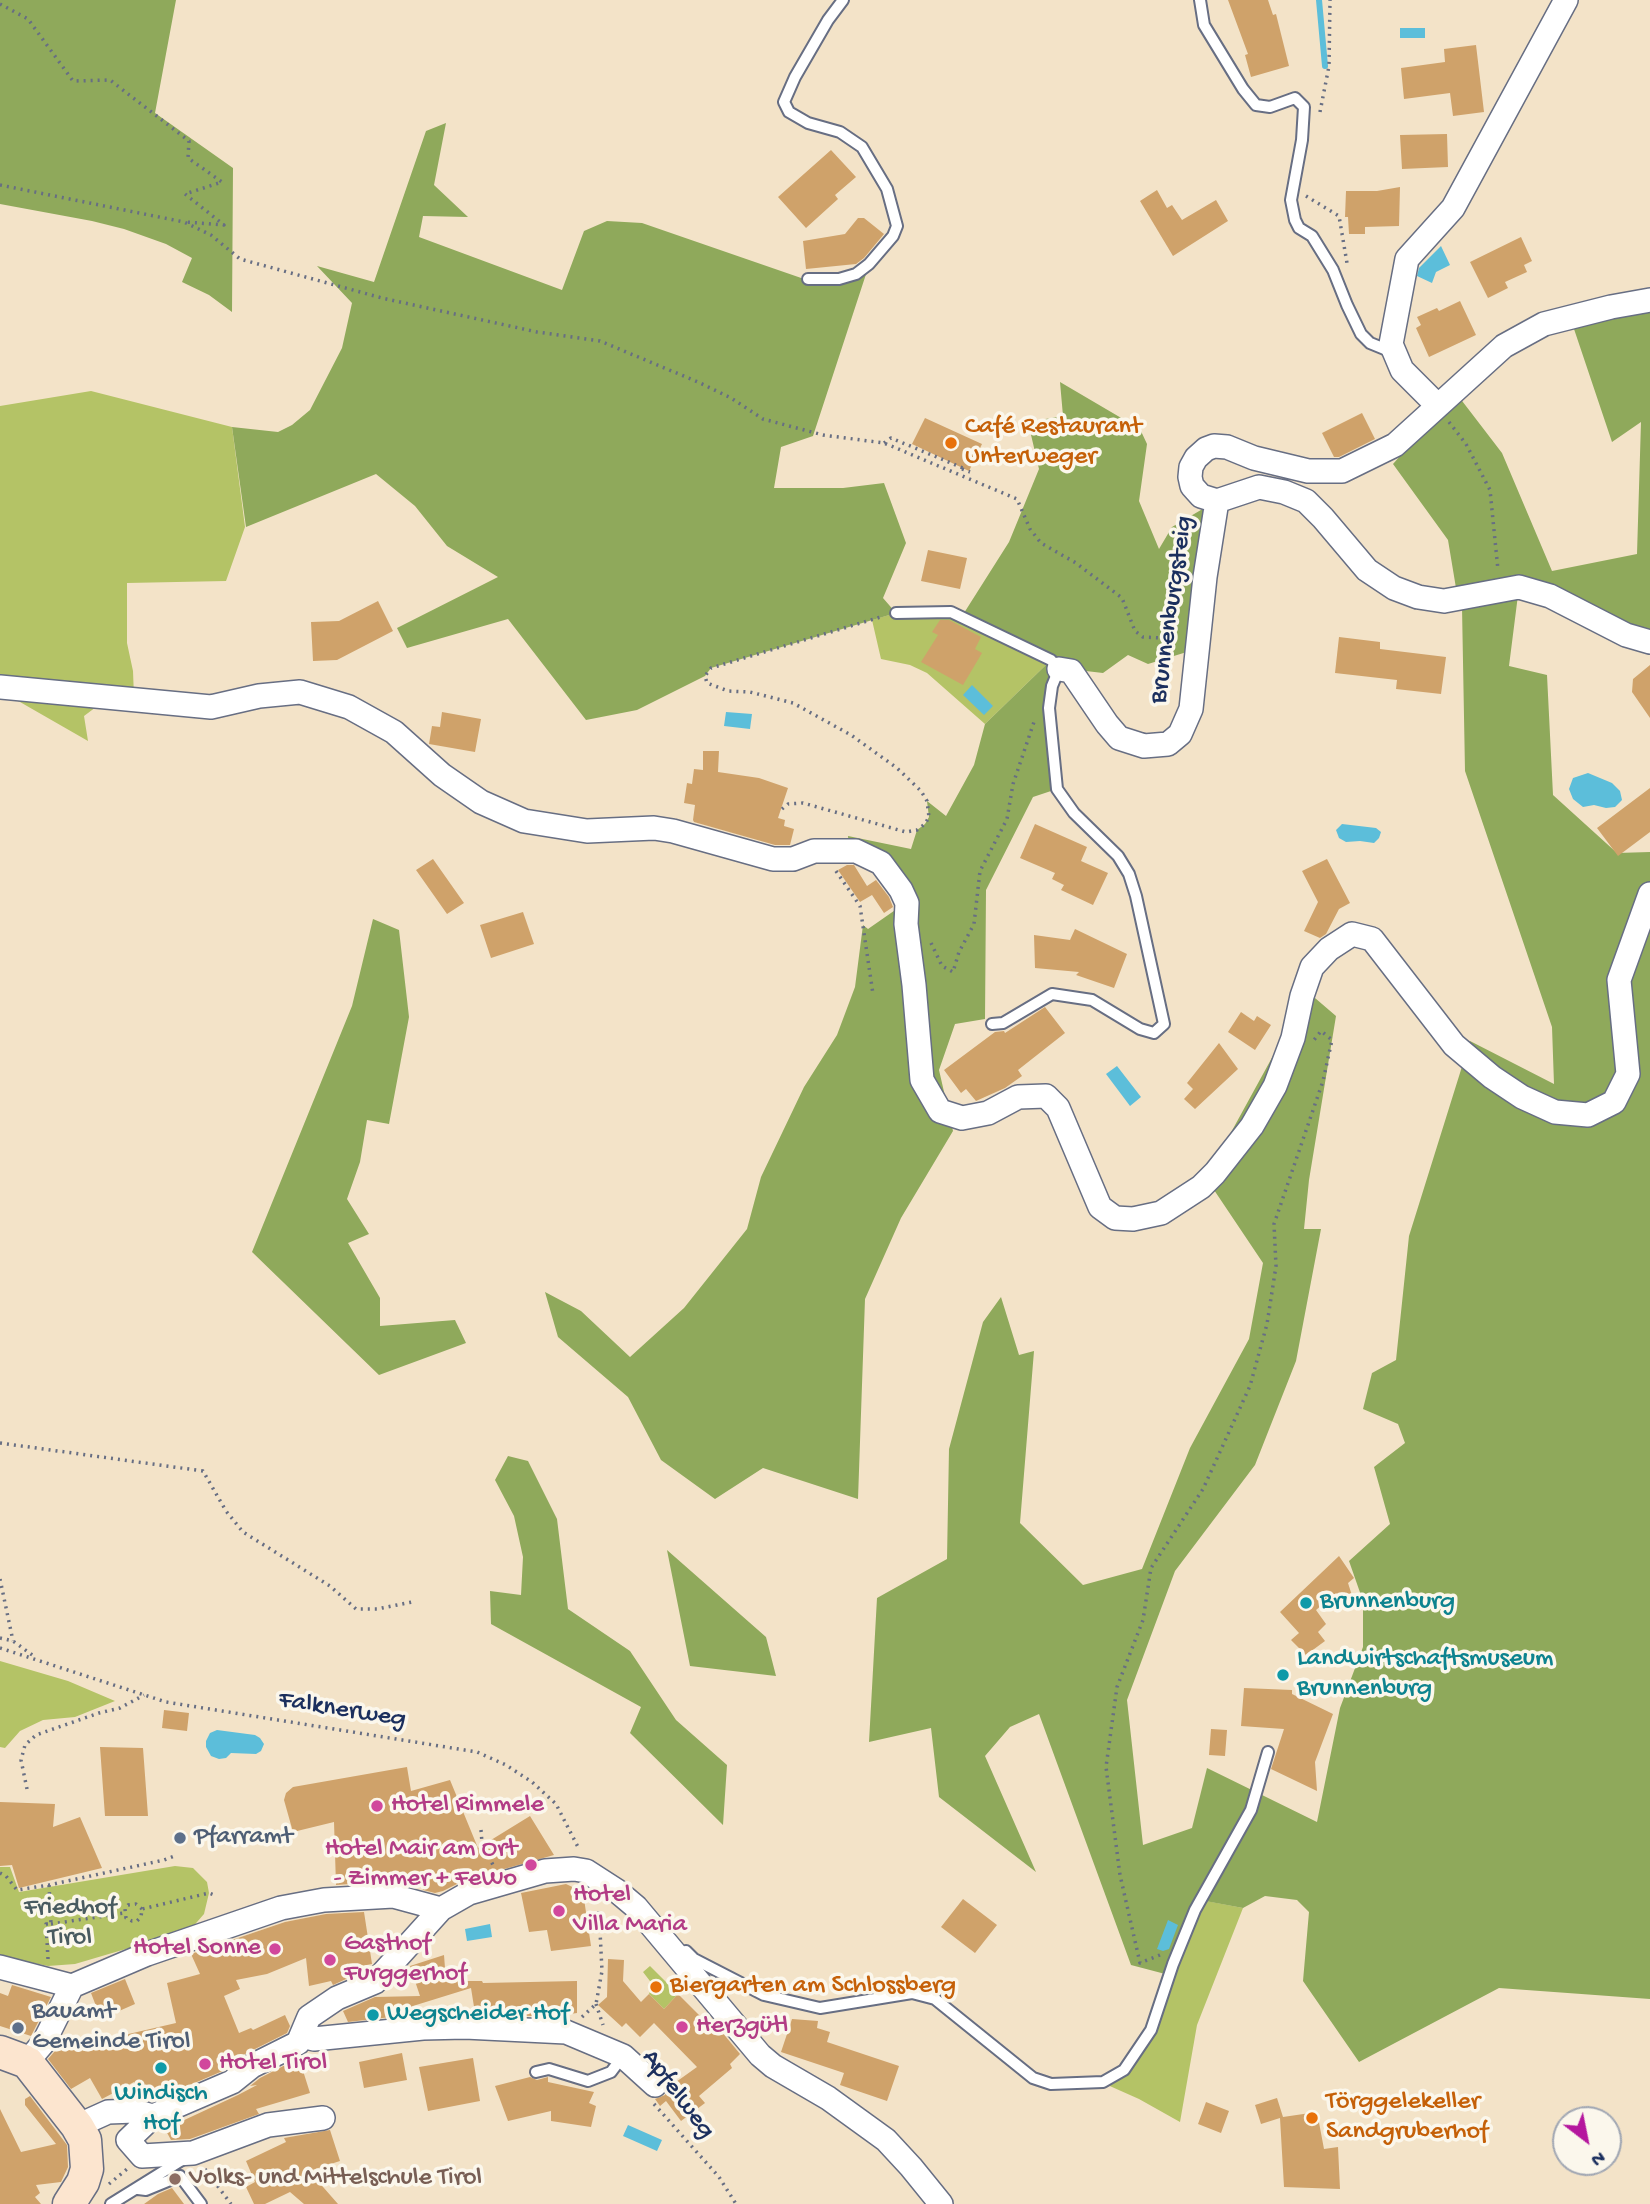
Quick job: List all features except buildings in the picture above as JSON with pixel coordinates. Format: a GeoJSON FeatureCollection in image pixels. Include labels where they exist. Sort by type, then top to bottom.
{"type":"FeatureCollection","features":[{"type":"Feature","properties":{"kind":"street"},"geometry":{"type":"LineString","coordinates":[[1437,405],[1402,370],[1391,344],[1407,259],[1453,208],[1566,0]]}},
{"type":"Feature","properties":{"kind":"street"},"geometry":{"type":"LineString","coordinates":[[1650,300],[1544,324],[1504,346],[1403,438],[1342,471],[1308,471],[1254,458],[1227,447],[1214,446],[1196,458],[1191,467],[1192,486],[1209,498],[1259,487],[1284,492],[1306,501],[1367,570],[1394,588],[1418,597],[1444,601],[1520,587],[1550,596],[1626,635],[1650,642]]}},
{"type":"Feature","properties":{"kind":"street","name":"Brunnenburgsteig"},"geometry":{"type":"LineString","coordinates":[[1055,665],[1071,671],[1119,738],[1144,746],[1168,744],[1180,734],[1191,709],[1206,577],[1209,498]]}},
{"type":"Feature","properties":{"kind":"street"},"geometry":{"type":"LineString","coordinates":[[0,687],[211,707],[259,696],[300,692],[349,707],[394,732],[442,775],[481,802],[524,821],[587,831],[654,828],[773,859],[793,859],[814,851],[856,850],[881,863],[907,903],[906,924],[922,1080],[940,1111],[962,1118],[988,1113],[1018,1097],[1046,1096],[1058,1108],[1100,1207],[1115,1218],[1133,1219],[1161,1213],[1201,1186],[1215,1173],[1252,1126],[1275,1086],[1293,1038],[1302,996],[1312,967],[1329,949],[1352,934],[1373,939],[1454,1045],[1492,1077],[1522,1097],[1555,1112],[1588,1115],[1614,1102],[1628,1074],[1619,980],[1650,894]]}},
{"type":"Feature","properties":{"kind":"street"},"geometry":{"type":"LineString","coordinates":[[323,2118],[268,2125],[193,2153],[142,2156],[128,2140],[153,2116],[232,2082],[252,2066],[298,2043],[309,2017],[337,1998],[375,1982],[441,1909],[469,1893],[501,1883],[545,1871],[575,1868],[586,1871],[617,1891],[642,1913],[760,2055],[828,2098],[886,2140],[941,2204]]}},
{"type":"Feature","properties":{"kind":"street"},"geometry":{"type":"LineString","coordinates":[[0,1967],[72,1986],[147,1954],[281,1908],[324,1900],[393,1896],[441,1909]]}},
{"type":"Feature","properties":{"kind":"street"},"geometry":{"type":"LineString","coordinates":[[69,2204],[83,2182],[87,2169],[85,2140],[77,2126],[14,2057],[44,2042],[72,1986]]}},
{"type":"Feature","properties":{"kind":"street"},"geometry":{"type":"LineString","coordinates":[[302,2036],[314,2039],[437,2028],[566,2032],[623,2056],[652,2092]]}},
{"type":"Feature","properties":{"kind":"street"},"geometry":{"type":"LineString","coordinates":[[77,2126],[108,2112],[135,2111],[153,2116]]}},
{"type":"Feature","properties":{"kind":"lane"},"geometry":{"type":"LineString","coordinates":[[808,279],[839,279],[856,274],[869,264],[893,236],[897,226],[887,189],[862,146],[840,132],[808,123],[789,112],[784,102],[828,20],[843,0]]}},
{"type":"Feature","properties":{"kind":"lane"},"geometry":{"type":"LineString","coordinates":[[1200,0],[1203,25],[1256,105],[1270,107],[1295,98],[1304,107],[1302,140],[1291,200],[1294,220],[1299,228],[1311,236],[1333,270],[1361,334],[1370,343],[1395,353]]}},
{"type":"Feature","properties":{"kind":"lane"},"geometry":{"type":"LineString","coordinates":[[896,613],[951,612],[1055,665],[1049,708],[1057,789],[1074,813],[1118,856],[1129,874],[1164,1024],[1154,1033],[1140,1029],[1092,1000],[1052,994],[1003,1023],[992,1024]]}},
{"type":"Feature","properties":{"kind":"lane"},"geometry":{"type":"LineString","coordinates":[[642,1913],[654,1919],[694,1959],[764,1995],[820,2008],[912,1993],[935,1999],[1033,2078],[1051,2084],[1103,2082],[1124,2070],[1151,2030],[1195,1910],[1251,1810],[1268,1752]]}},
{"type":"Feature","properties":{"kind":"lane"},"geometry":{"type":"LineString","coordinates":[[536,2072],[549,2070],[588,2081],[611,2073],[623,2056]]}},
{"type":"Feature","properties":{"kind":"lane"},"geometry":{"type":"LineString","coordinates":[[111,2204],[193,2153]]}},
{"type":"Feature","properties":{"kind":"lane"},"geometry":{"type":"LineString","coordinates":[[136,2189],[146,2190],[180,2176],[201,2204]]}},
{"type":"Feature","properties":{"kind":"path"},"geometry":{"type":"LineString","coordinates":[[1319,118],[1329,66],[1330,0]]}},
{"type":"Feature","properties":{"kind":"path"},"geometry":{"type":"LineString","coordinates":[[0,4],[27,19],[73,81],[110,79],[189,141],[188,158],[222,182],[185,194],[224,225],[184,222],[0,185]]}},
{"type":"Feature","properties":{"kind":"path"},"geometry":{"type":"LineString","coordinates":[[1308,184],[1306,197],[1339,216],[1347,266]]}},
{"type":"Feature","properties":{"kind":"path"},"geometry":{"type":"LineString","coordinates":[[184,222],[211,235],[240,259],[407,304],[537,332],[600,341],[698,382],[731,398],[763,419],[823,435],[884,443],[1017,499],[1030,529],[1041,543],[1076,563],[1122,598],[1135,631],[1143,637],[1153,639],[1171,635],[1179,623]]}},
{"type":"Feature","properties":{"kind":"path"},"geometry":{"type":"LineString","coordinates":[[1437,405],[1466,444],[1490,490],[1496,590]]}},
{"type":"Feature","properties":{"kind":"path"},"geometry":{"type":"LineString","coordinates":[[884,443],[891,438],[970,472]]}},
{"type":"Feature","properties":{"kind":"path"},"geometry":{"type":"LineString","coordinates":[[1182,582],[1187,513],[1209,498]]}},
{"type":"Feature","properties":{"kind":"path"},"geometry":{"type":"LineString","coordinates":[[782,809],[789,804],[803,803],[906,831],[917,830],[929,817],[927,801],[921,791],[897,768],[851,735],[793,703],[750,692],[728,691],[707,683],[705,676],[710,668],[896,613]]}},
{"type":"Feature","properties":{"kind":"path"},"geometry":{"type":"LineString","coordinates":[[927,933],[942,966],[953,972],[959,952],[974,924],[980,871],[1007,819],[1013,784],[1037,709]]}},
{"type":"Feature","properties":{"kind":"path"},"geometry":{"type":"LineString","coordinates":[[814,851],[832,864],[860,906],[873,993]]}},
{"type":"Feature","properties":{"kind":"path"},"geometry":{"type":"LineString","coordinates":[[1161,1955],[1140,1963],[1120,1875],[1106,1767],[1117,1687],[1143,1620],[1151,1568],[1203,1489],[1250,1386],[1267,1324],[1276,1266],[1274,1224],[1323,1081],[1332,1040],[1321,1031],[1310,1051]]}},
{"type":"Feature","properties":{"kind":"path"},"geometry":{"type":"LineString","coordinates":[[0,1443],[203,1471],[226,1511],[243,1532],[330,1586],[356,1609],[377,1609],[412,1602]]}},
{"type":"Feature","properties":{"kind":"path"},"geometry":{"type":"LineString","coordinates":[[0,1579],[13,1641]]}},
{"type":"Feature","properties":{"kind":"path"},"geometry":{"type":"LineString","coordinates":[[0,1638],[13,1641],[40,1660]]}},
{"type":"Feature","properties":{"kind":"path"},"geometry":{"type":"LineString","coordinates":[[0,1648],[40,1660]]}},
{"type":"Feature","properties":{"kind":"path","name":"Falknerweg"},"geometry":{"type":"LineString","coordinates":[[40,1660],[166,1702],[477,1752],[515,1770],[556,1804],[569,1827],[586,1871]]}},
{"type":"Feature","properties":{"kind":"path"},"geometry":{"type":"LineString","coordinates":[[27,1789],[21,1760],[24,1745],[36,1735],[120,1708],[144,1695]]}},
{"type":"Feature","properties":{"kind":"path"},"geometry":{"type":"LineString","coordinates":[[481,1830],[482,1843],[501,1883]]}},
{"type":"Feature","properties":{"kind":"path"},"geometry":{"type":"LineString","coordinates":[[0,1873],[6,1876],[17,1890],[164,1860],[177,1855]]}},
{"type":"Feature","properties":{"kind":"path"},"geometry":{"type":"LineString","coordinates":[[49,1885],[51,1924]]}},
{"type":"Feature","properties":{"kind":"path"},"geometry":{"type":"LineString","coordinates":[[124,1913],[128,1905],[133,1903],[142,1909],[209,1893],[218,1896]]}},
{"type":"Feature","properties":{"kind":"path"},"geometry":{"type":"LineString","coordinates":[[124,1913],[128,1920],[137,1921],[141,1917],[142,1909]]}},
{"type":"Feature","properties":{"kind":"path"},"geometry":{"type":"LineString","coordinates":[[566,2032],[596,2004],[603,1954],[599,1911]]}},
{"type":"Feature","properties":{"kind":"path"},"geometry":{"type":"LineString","coordinates":[[48,1952],[46,1924],[124,1913]]}},
{"type":"Feature","properties":{"kind":"path","name":"Apfelweg"},"geometry":{"type":"LineString","coordinates":[[596,2004],[604,2026],[620,2046],[623,2056]]}},
{"type":"Feature","properties":{"kind":"path","name":"Apfelweg"},"geometry":{"type":"LineString","coordinates":[[652,2092],[679,2135],[719,2177],[736,2204]]}},
{"type":"Feature","properties":{"kind":"path"},"geometry":{"type":"LineString","coordinates":[[193,2153],[231,2204]]}},
{"type":"Feature","properties":{"kind":"path"},"geometry":{"type":"LineString","coordinates":[[104,2189],[142,2156]]}},
{"type":"Feature","properties":{"kind":"green space"},"geometry":{"type":"Polygon","coordinates":[[[0,0],[176,0],[155,113],[233,168],[232,312],[209,295],[182,282],[192,258],[166,244],[92,221],[0,204],[0,0]]]}},
{"type":"Feature","properties":{"kind":"green space"},"geometry":{"type":"Polygon","coordinates":[[[446,123],[434,185],[468,217],[423,216],[419,237],[562,290],[584,231],[607,221],[642,223],[807,280],[839,279],[869,265],[813,436],[781,447],[774,488],[843,488],[884,483],[906,543],[883,598],[896,613],[711,668],[705,676],[637,710],[586,720],[508,619],[407,648],[397,628],[498,577],[447,546],[415,506],[376,474],[246,527],[232,427],[278,432],[292,425],[310,410],[342,348],[352,303],[317,266],[374,282],[426,131],[446,123]]]}},
{"type":"Feature","properties":{"kind":"green space"},"geometry":{"type":"Polygon","coordinates":[[[1650,309],[1650,634],[1519,578],[1456,588],[1448,540],[1393,464],[1456,393],[1502,453],[1552,571],[1637,554],[1641,422],[1612,442],[1574,329],[1650,309]]]}},
{"type":"Feature","properties":{"kind":"green space"},"geometry":{"type":"Polygon","coordinates":[[[1060,382],[1140,429],[1147,444],[1139,501],[1159,549],[1172,527],[1206,507],[1190,651],[1148,664],[1128,655],[1103,673],[1060,668],[964,613],[1009,542],[1039,469],[1028,422],[1063,416],[1060,382]]]}},
{"type":"Feature","properties":{"kind":"green space"},"geometry":{"type":"Polygon","coordinates":[[[91,391],[232,427],[245,527],[226,581],[127,583],[127,643],[133,671],[134,697],[96,707],[84,716],[88,741],[20,702],[0,694],[0,406],[91,391]]]}},
{"type":"Feature","properties":{"kind":"green space"},"geometry":{"type":"Polygon","coordinates":[[[1518,595],[1509,666],[1547,675],[1553,795],[1617,853],[1650,852],[1650,1999],[1499,1988],[1359,2062],[1303,1981],[1309,1912],[1297,1900],[1265,1896],[1243,1908],[1200,1900],[1169,1975],[1131,1965],[1039,1714],[1010,1727],[985,1756],[1036,1872],[939,1797],[931,1728],[869,1742],[877,1598],[947,1559],[949,1449],[983,1322],[1001,1297],[1019,1355],[1034,1351],[1020,1523],[1083,1585],[1142,1569],[1190,1448],[1249,1339],[1263,1263],[1206,1178],[1308,992],[1336,1016],[1309,1180],[1304,1229],[1321,1229],[1296,1361],[1255,1465],[1175,1571],[1127,1700],[1143,1845],[1192,1828],[1207,1768],[1317,1822],[1340,1708],[1363,1647],[1363,1601],[1349,1561],[1390,1524],[1374,1467],[1405,1443],[1398,1424],[1363,1409],[1372,1373],[1396,1360],[1409,1236],[1470,1041],[1554,1084],[1552,1027],[1465,771],[1462,607],[1518,595]]]}},
{"type":"Feature","properties":{"kind":"green space"},"geometry":{"type":"Polygon","coordinates":[[[951,612],[1051,660],[985,724],[927,673],[910,665],[881,659],[872,620],[896,613],[951,612]]]}},
{"type":"Feature","properties":{"kind":"green space"},"geometry":{"type":"Polygon","coordinates":[[[1051,660],[1057,789],[1033,797],[986,890],[985,1019],[955,1024],[939,1070],[953,1131],[901,1218],[865,1299],[858,1499],[763,1468],[715,1499],[661,1460],[628,1397],[558,1337],[545,1292],[581,1311],[630,1357],[684,1308],[747,1229],[761,1177],[804,1087],[837,1035],[855,987],[863,925],[868,929],[901,906],[902,890],[849,851],[848,836],[911,849],[917,830],[929,817],[927,801],[946,816],[974,765],[985,724],[1051,660]]]}},
{"type":"Feature","properties":{"kind":"green space"},"geometry":{"type":"Polygon","coordinates":[[[373,919],[399,930],[409,1017],[389,1124],[367,1120],[360,1162],[347,1199],[369,1234],[348,1243],[380,1298],[380,1326],[455,1320],[466,1343],[379,1375],[252,1252],[352,1006],[373,919]]]}},
{"type":"Feature","properties":{"kind":"green space"},"geometry":{"type":"Polygon","coordinates":[[[508,1456],[528,1461],[557,1519],[568,1609],[630,1651],[676,1720],[727,1765],[723,1825],[630,1733],[641,1707],[491,1624],[490,1591],[521,1595],[523,1557],[514,1516],[495,1480],[508,1456]]]}},
{"type":"Feature","properties":{"kind":"green space"},"geometry":{"type":"Polygon","coordinates":[[[667,1550],[766,1637],[776,1676],[690,1666],[667,1550]]]}},
{"type":"Feature","properties":{"kind":"green space"},"geometry":{"type":"Polygon","coordinates":[[[0,1661],[68,1681],[115,1701],[75,1717],[43,1720],[20,1731],[5,1748],[0,1747],[0,1661]]]}},
{"type":"Feature","properties":{"kind":"green space","name":"Friedhof Tirol"},"geometry":{"type":"Polygon","coordinates":[[[175,1866],[193,1868],[207,1882],[209,1893],[204,1914],[190,1930],[75,1964],[48,1966],[0,1956],[0,1867],[10,1867],[19,1892],[175,1866]]]}},
{"type":"Feature","properties":{"kind":"green space"},"geometry":{"type":"Polygon","coordinates":[[[1201,1900],[1243,1908],[1197,2025],[1180,2122],[1103,2083],[1125,2070],[1151,2030],[1201,1900]]]}},
{"type":"Feature","properties":{"kind":"green space"},"geometry":{"type":"Polygon","coordinates":[[[650,1966],[678,1994],[664,2009],[649,1994],[653,1985],[643,1972],[650,1966]]]}},
{"type":"Feature","properties":{"kind":"water"},"geometry":{"type":"Polygon","coordinates":[[[1400,28],[1425,28],[1425,38],[1400,38],[1400,28]]]}},
{"type":"Feature","properties":{"kind":"water"},"geometry":{"type":"Polygon","coordinates":[[[1441,246],[1450,265],[1436,272],[1432,283],[1417,276],[1419,268],[1441,246]]]}},
{"type":"Feature","properties":{"kind":"water"},"geometry":{"type":"Polygon","coordinates":[[[972,685],[993,706],[984,715],[963,695],[972,685]]]}},
{"type":"Feature","properties":{"kind":"water"},"geometry":{"type":"Polygon","coordinates":[[[726,712],[752,714],[750,729],[724,726],[726,712]]]}},
{"type":"Feature","properties":{"kind":"water"},"geometry":{"type":"Polygon","coordinates":[[[1588,773],[1612,783],[1620,791],[1622,800],[1615,807],[1583,807],[1573,799],[1569,789],[1573,778],[1588,773]]]}},
{"type":"Feature","properties":{"kind":"water"},"geometry":{"type":"Polygon","coordinates":[[[1342,824],[1376,828],[1381,832],[1374,843],[1346,842],[1339,838],[1336,830],[1342,824]]]}},
{"type":"Feature","properties":{"kind":"water"},"geometry":{"type":"Polygon","coordinates":[[[1117,1066],[1141,1097],[1130,1106],[1106,1074],[1117,1066]]]}},
{"type":"Feature","properties":{"kind":"water"},"geometry":{"type":"Polygon","coordinates":[[[217,1730],[255,1735],[264,1744],[256,1754],[231,1753],[226,1758],[219,1759],[211,1756],[206,1747],[210,1733],[217,1730]]]}},
{"type":"Feature","properties":{"kind":"water"},"geometry":{"type":"Polygon","coordinates":[[[1168,1920],[1178,1925],[1169,1949],[1163,1951],[1157,1949],[1168,1920]]]}},
{"type":"Feature","properties":{"kind":"water"},"geometry":{"type":"Polygon","coordinates":[[[490,1924],[492,1937],[467,1941],[465,1929],[490,1924]]]}},
{"type":"Feature","properties":{"kind":"water"},"geometry":{"type":"Polygon","coordinates":[[[628,2125],[662,2140],[657,2151],[623,2136],[628,2125]]]}},
{"type":"Feature","properties":{"kind":"waterway"},"geometry":{"type":"LineString","coordinates":[[1319,0],[1325,66]]}},
{"type":"Feature","properties":{"kind":"place","name":"Café Restaurant Unterweger"},"geometry":{"type":"Point","coordinates":[951,443]}},
{"type":"Feature","properties":{"kind":"place","name":"Brunnenburg"},"geometry":{"type":"Point","coordinates":[1306,1603]}},
{"type":"Feature","properties":{"kind":"place","name":"Landwirtschaftsmuseum Brunnenburg"},"geometry":{"type":"Point","coordinates":[1283,1675]}},
{"type":"Feature","properties":{"kind":"place","name":"Hotel Rimmele"},"geometry":{"type":"Point","coordinates":[377,1806]}},
{"type":"Feature","properties":{"kind":"place","name":"Pfarramt"},"geometry":{"type":"Point","coordinates":[180,1838]}},
{"type":"Feature","properties":{"kind":"place","name":"Hotel Mair am Ort - Zimmer + FeWo"},"geometry":{"type":"Point","coordinates":[531,1865]}},
{"type":"Feature","properties":{"kind":"place","name":"Hotel Villa Maria"},"geometry":{"type":"Point","coordinates":[559,1911]}},
{"type":"Feature","properties":{"kind":"place","name":"Hotel Sonne"},"geometry":{"type":"Point","coordinates":[275,1949]}},
{"type":"Feature","properties":{"kind":"place","name":"Gasthof Furggerhof"},"geometry":{"type":"Point","coordinates":[330,1960]}},
{"type":"Feature","properties":{"kind":"place","name":"Biergarten am Schlossberg"},"geometry":{"type":"Point","coordinates":[656,1987]}},
{"type":"Feature","properties":{"kind":"place","name":"Wegscheider Hof"},"geometry":{"type":"Point","coordinates":[373,2015]}},
{"type":"Feature","properties":{"kind":"place","name":"Herzgütl"},"geometry":{"type":"Point","coordinates":[682,2027]}},
{"type":"Feature","properties":{"kind":"place","name":"Bauamt Gemeinde Tirol"},"geometry":{"type":"Point","coordinates":[18,2028]}},
{"type":"Feature","properties":{"kind":"place","name":"Hotel Tirol"},"geometry":{"type":"Point","coordinates":[205,2064]}},
{"type":"Feature","properties":{"kind":"place","name":"Windisch Hof"},"geometry":{"type":"Point","coordinates":[161,2068]}},
{"type":"Feature","properties":{"kind":"place","name":"Törggelekeller Sandgruberhof"},"geometry":{"type":"Point","coordinates":[1312,2118]}},
{"type":"Feature","properties":{"kind":"place","name":"Volks- und Mittelschule Tirol"},"geometry":{"type":"Point","coordinates":[175,2179]}}]}
